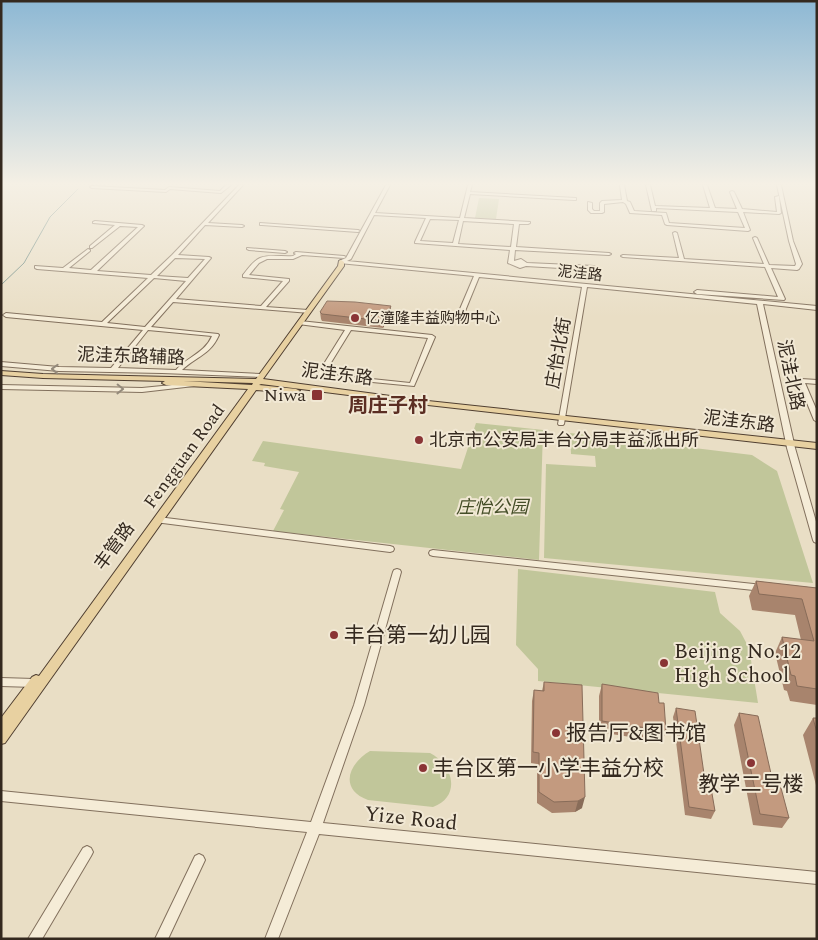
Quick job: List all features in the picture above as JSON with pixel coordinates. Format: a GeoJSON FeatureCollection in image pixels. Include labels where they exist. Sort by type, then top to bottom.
{"type":"FeatureCollection","features":[{"type":"Feature","properties":{"kind":"main road","name":"Fengguan Road"},"geometry":{"type":"LineString","coordinates":[[1,739],[255,381],[341,266],[343,260]]}},
{"type":"Feature","properties":{"kind":"main road","name":"丰管路"},"geometry":{"type":"LineString","coordinates":[[1,728],[306,311]]}},
{"type":"Feature","properties":{"kind":"main road","name":"泥洼东路"},"geometry":{"type":"LineString","coordinates":[[1,373],[43,376],[255,381],[817,450]]}},
{"type":"Feature","properties":{"kind":"main road","name":"泥洼东路"},"geometry":{"type":"LineString","coordinates":[[1,378],[192,385],[255,381]]}},
{"type":"Feature","properties":{"kind":"main road","name":"泥洼东路"},"geometry":{"type":"LineString","coordinates":[[791,446],[817,446]]}},
{"type":"Feature","properties":{"kind":"street"},"geometry":{"type":"LineString","coordinates":[[65,269],[113,229]]}},
{"type":"Feature","properties":{"kind":"street"},"geometry":{"type":"LineString","coordinates":[[93,271],[139,229]]}},
{"type":"Feature","properties":{"kind":"street"},"geometry":{"type":"LineString","coordinates":[[104,323],[199,229]]}},
{"type":"Feature","properties":{"kind":"street"},"geometry":{"type":"LineString","coordinates":[[314,229],[359,233]]}},
{"type":"Feature","properties":{"kind":"street"},"geometry":{"type":"LineString","coordinates":[[343,260],[348,259],[361,229]]}},
{"type":"Feature","properties":{"kind":"street"},"geometry":{"type":"LineString","coordinates":[[359,233],[362,229]]}},
{"type":"Feature","properties":{"kind":"street"},"geometry":{"type":"LineString","coordinates":[[423,229],[417,242],[608,254]]}},
{"type":"Feature","properties":{"kind":"street"},"geometry":{"type":"LineString","coordinates":[[455,245],[459,229]]}},
{"type":"Feature","properties":{"kind":"street"},"geometry":{"type":"LineString","coordinates":[[516,229],[511,263],[520,261],[526,264],[594,268]]}},
{"type":"Feature","properties":{"kind":"street"},"geometry":{"type":"LineString","coordinates":[[733,229],[747,229]]}},
{"type":"Feature","properties":{"kind":"street"},"geometry":{"type":"LineString","coordinates":[[623,256],[797,268],[798,264],[788,229]]}},
{"type":"Feature","properties":{"kind":"street"},"geometry":{"type":"LineString","coordinates":[[675,233],[682,261]]}},
{"type":"Feature","properties":{"kind":"street"},"geometry":{"type":"LineString","coordinates":[[625,286],[782,299],[755,238]]}},
{"type":"Feature","properties":{"kind":"street"},"geometry":{"type":"LineString","coordinates":[[249,249],[300,254]]}},
{"type":"Feature","properties":{"kind":"street"},"geometry":{"type":"LineString","coordinates":[[263,307],[287,280],[245,276],[261,260],[276,257],[294,258],[300,254]]}},
{"type":"Feature","properties":{"kind":"street","name":"泥洼路"},"geometry":{"type":"LineString","coordinates":[[300,254],[477,275],[817,308]]}},
{"type":"Feature","properties":{"kind":"street"},"geometry":{"type":"LineString","coordinates":[[113,370],[147,328],[174,300],[209,258],[174,256]]}},
{"type":"Feature","properties":{"kind":"street"},"geometry":{"type":"LineString","coordinates":[[37,267],[190,280]]}},
{"type":"Feature","properties":{"kind":"street"},"geometry":{"type":"LineString","coordinates":[[460,316],[477,275]]}},
{"type":"Feature","properties":{"kind":"street","name":"庄怡北街"},"geometry":{"type":"LineString","coordinates":[[562,420],[585,286]]}},
{"type":"Feature","properties":{"kind":"street"},"geometry":{"type":"LineString","coordinates":[[174,300],[306,311]]}},
{"type":"Feature","properties":{"kind":"street","name":"泥洼北路"},"geometry":{"type":"LineString","coordinates":[[760,303],[791,446],[817,540]]}},
{"type":"Feature","properties":{"kind":"street"},"geometry":{"type":"LineString","coordinates":[[6,315],[216,335],[212,346],[204,353],[186,362],[179,370]]}},
{"type":"Feature","properties":{"kind":"street"},"geometry":{"type":"LineString","coordinates":[[300,323],[349,328],[432,337],[412,385],[320,375],[349,328]]}},
{"type":"Feature","properties":{"kind":"street","name":"泥洼东路辅路"},"geometry":{"type":"LineString","coordinates":[[1,364],[42,368],[162,370],[255,381]]}},
{"type":"Feature","properties":{"kind":"street"},"geometry":{"type":"LineString","coordinates":[[817,382],[802,381],[817,420]]}},
{"type":"Feature","properties":{"kind":"street","name":"泥洼东路辅路"},"geometry":{"type":"LineString","coordinates":[[1,387],[142,390],[192,385]]}},
{"type":"Feature","properties":{"kind":"street"},"geometry":{"type":"LineString","coordinates":[[158,520],[390,549]]}},
{"type":"Feature","properties":{"kind":"street"},"geometry":{"type":"LineString","coordinates":[[433,553],[777,590]]}},
{"type":"Feature","properties":{"kind":"street"},"geometry":{"type":"LineString","coordinates":[[270,939],[315,828],[359,706],[397,572]]}},
{"type":"Feature","properties":{"kind":"street"},"geometry":{"type":"LineString","coordinates":[[1,682],[34,683]]}},
{"type":"Feature","properties":{"kind":"street","name":"Yize Road"},"geometry":{"type":"LineString","coordinates":[[1,796],[817,878]]}},
{"type":"Feature","properties":{"kind":"street"},"geometry":{"type":"LineString","coordinates":[[34,939],[87,852]]}},
{"type":"Feature","properties":{"kind":"street"},"geometry":{"type":"LineString","coordinates":[[161,939],[199,860]]}},
{"type":"Feature","properties":{"kind":"green space","name":"庄怡公园"},"geometry":{"type":"Polygon","coordinates":[[[476,423],[543,430],[539,560],[273,531],[284,510],[280,509],[299,472],[264,466],[265,463],[252,461],[263,441],[461,469],[476,423]]]}},
{"type":"Feature","properties":{"kind":"green space"},"geometry":{"type":"Polygon","coordinates":[[[570,433],[752,455],[777,471],[813,583],[544,558],[546,464],[596,467],[595,456],[571,454],[570,433]]]}},
{"type":"Feature","properties":{"kind":"green space"},"geometry":{"type":"Polygon","coordinates":[[[518,569],[715,592],[720,613],[740,631],[749,648],[758,703],[538,681],[538,669],[516,645],[518,569]]]}},
{"type":"Feature","properties":{"kind":"green space"},"geometry":{"type":"Polygon","coordinates":[[[370,751],[430,753],[445,765],[449,773],[451,789],[448,796],[433,807],[368,800],[359,795],[353,790],[350,776],[356,763],[370,751]]]}},
{"type":"Feature","properties":{"kind":"building"},"geometry":{"type":"Polygon","coordinates":[[[327,301],[391,306],[383,321],[322,314],[320,312],[327,301]]]}},
{"type":"Feature","properties":{"kind":"building"},"geometry":{"type":"Polygon","coordinates":[[[756,581],[817,588],[817,689],[797,686],[795,676],[791,675],[782,637],[814,641],[802,599],[759,594],[756,581]]]}},
{"type":"Feature","properties":{"kind":"building","name":"报告厅&图书馆"},"geometry":{"type":"Polygon","coordinates":[[[544,682],[582,685],[585,797],[578,801],[554,802],[539,792],[539,753],[533,752],[534,690],[544,691],[544,682]]]}},
{"type":"Feature","properties":{"kind":"building"},"geometry":{"type":"Polygon","coordinates":[[[602,684],[658,693],[659,703],[664,703],[666,731],[602,721],[602,684]]]}},
{"type":"Feature","properties":{"kind":"building"},"geometry":{"type":"Polygon","coordinates":[[[676,708],[695,711],[705,781],[710,782],[715,811],[689,807],[676,708]]]}},
{"type":"Feature","properties":{"kind":"building"},"geometry":{"type":"Polygon","coordinates":[[[739,713],[758,716],[774,787],[781,788],[789,818],[760,814],[739,713]]]}},
{"type":"Feature","properties":{"kind":"building"},"geometry":{"type":"Polygon","coordinates":[[[813,718],[817,718],[817,733],[813,718]]]}},
{"type":"Feature","properties":{"kind":"waterway"},"geometry":{"type":"LineString","coordinates":[[1,285],[24,263],[43,229]]}},
{"type":"Feature","properties":{"kind":"place","name":"亿潼隆丰益购物中心"},"geometry":{"type":"Point","coordinates":[355,318]}},
{"type":"Feature","properties":{"kind":"place","name":"Niwa"},"geometry":{"type":"Point","coordinates":[317,395]}},
{"type":"Feature","properties":{"kind":"place","name":"北京市公安局丰台分局丰益派出所"},"geometry":{"type":"Point","coordinates":[419,440]}},
{"type":"Feature","properties":{"kind":"place","name":"丰台第一幼儿园"},"geometry":{"type":"Point","coordinates":[334,635]}},
{"type":"Feature","properties":{"kind":"place","name":"Beijing No.12 High School"},"geometry":{"type":"Point","coordinates":[664,663]}},
{"type":"Feature","properties":{"kind":"place","name":"报告厅&图书馆"},"geometry":{"type":"Point","coordinates":[556,733]}},
{"type":"Feature","properties":{"kind":"place","name":"教学二号楼"},"geometry":{"type":"Point","coordinates":[751,763]}},
{"type":"Feature","properties":{"kind":"place","name":"丰台区第一小学丰益分校"},"geometry":{"type":"Point","coordinates":[423,768]}},
{"type":"Feature","properties":{"kind":"district","name":"周庄子村"},"geometry":{"type":"Point","coordinates":[388,405]}}]}
